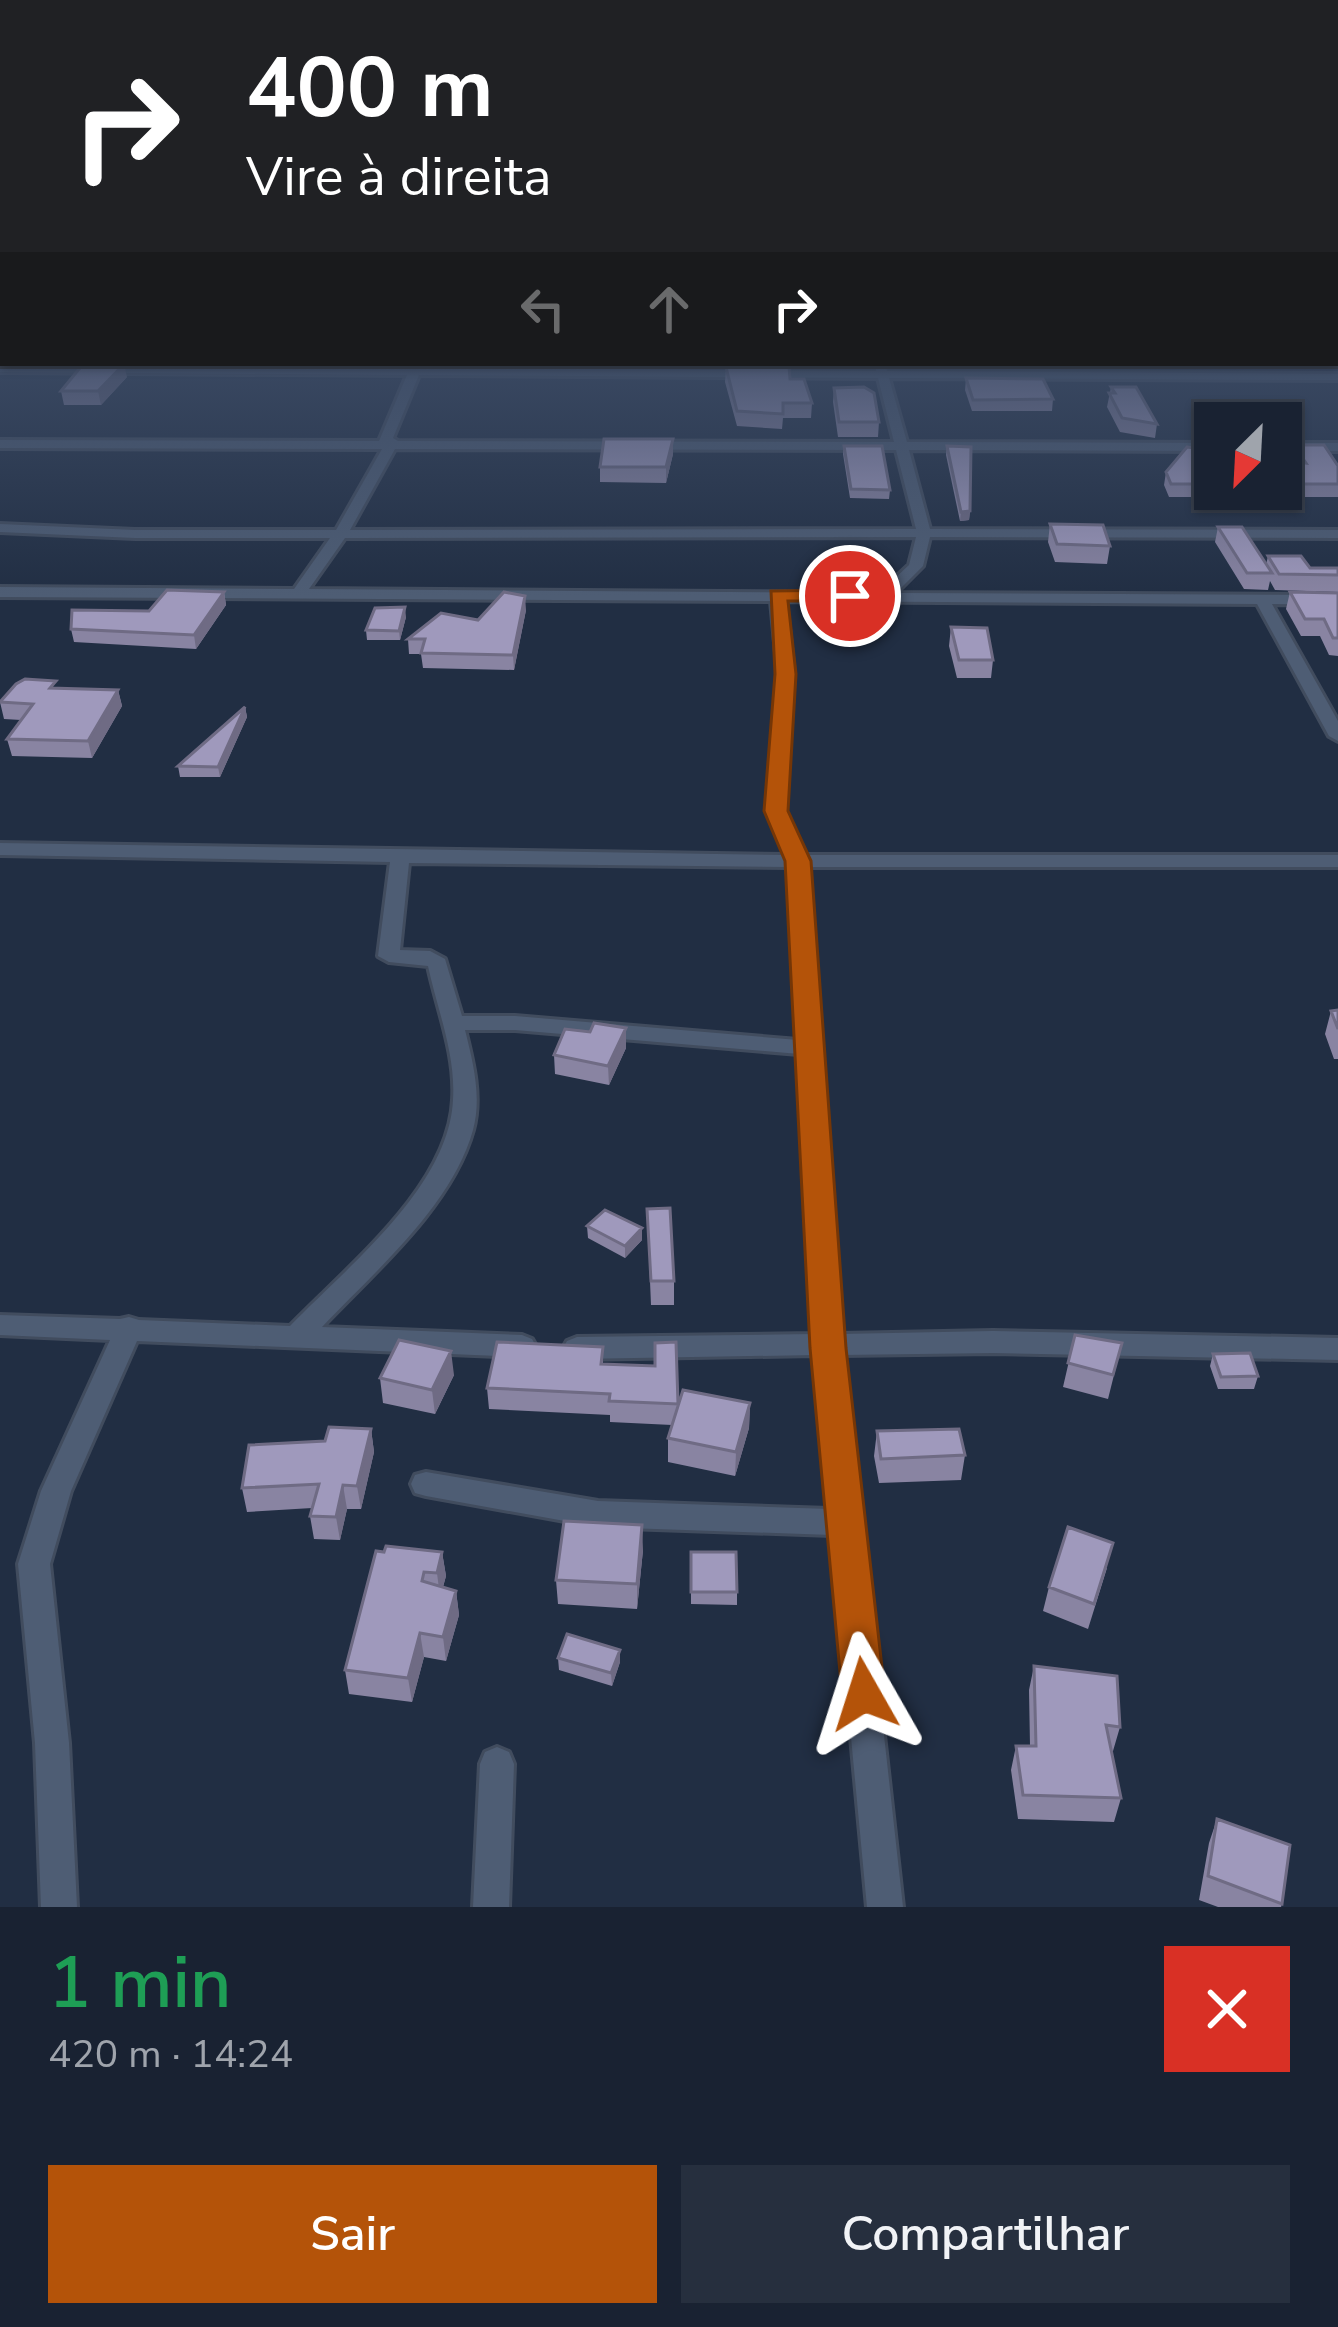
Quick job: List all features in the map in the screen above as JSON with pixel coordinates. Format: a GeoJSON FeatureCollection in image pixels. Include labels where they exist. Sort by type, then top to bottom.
{"type":"FeatureCollection","features":[{"type":"Feature","properties":{"kind":"street"},"geometry":{"type":"LineString","coordinates":[[299,592],[344,530],[397,419]]}},
{"type":"Feature","properties":{"kind":"street"},"geometry":{"type":"LineString","coordinates":[[885,595],[916,566],[924,533],[895,419]]}},
{"type":"Feature","properties":{"kind":"street"},"geometry":{"type":"LineString","coordinates":[[0,444],[1194,447]]}},
{"type":"Feature","properties":{"kind":"street"},"geometry":{"type":"LineString","coordinates":[[1302,447],[1338,447]]}},
{"type":"Feature","properties":{"kind":"street"},"geometry":{"type":"LineString","coordinates":[[0,528],[135,534],[344,530],[1338,534]]}},
{"type":"Feature","properties":{"kind":"street"},"geometry":{"type":"LineString","coordinates":[[0,592],[1338,600]]}},
{"type":"Feature","properties":{"kind":"street"},"geometry":{"type":"LineString","coordinates":[[778,596],[785,674],[776,811],[798,861],[828,1348],[885,1907]]}},
{"type":"Feature","properties":{"kind":"street"},"geometry":{"type":"LineString","coordinates":[[1262,599],[1338,736]]}},
{"type":"Feature","properties":{"kind":"street"},"geometry":{"type":"LineString","coordinates":[[0,849],[798,861],[1338,861]]}},
{"type":"Feature","properties":{"kind":"street"},"geometry":{"type":"LineString","coordinates":[[299,1334],[446,1170],[460,1133],[466,1100],[436,960],[388,956],[400,857]]}},
{"type":"Feature","properties":{"kind":"street"},"geometry":{"type":"LineString","coordinates":[[451,1023],[514,1023],[810,1048]]}},
{"type":"Feature","properties":{"kind":"street"},"geometry":{"type":"LineString","coordinates":[[0,1325],[552,1348],[828,1348],[993,1342],[1338,1349]]}},
{"type":"Feature","properties":{"kind":"street"},"geometry":{"type":"LineString","coordinates":[[59,1907],[52,1743],[34,1564],[56,1491],[129,1327]]}},
{"type":"Feature","properties":{"kind":"street"},"geometry":{"type":"LineString","coordinates":[[426,1484],[598,1514],[846,1523]]}},
{"type":"Feature","properties":{"kind":"street"},"geometry":{"type":"LineString","coordinates":[[490,1907],[497,1764]]}},
{"type":"Feature","properties":{"kind":"building"},"geometry":{"type":"Polygon","coordinates":[[[839,419],[879,422],[839,422],[839,419]]]}},
{"type":"Feature","properties":{"kind":"building"},"geometry":{"type":"Polygon","coordinates":[[[604,439],[673,439],[666,467],[600,467],[604,439]]]}},
{"type":"Feature","properties":{"kind":"building"},"geometry":{"type":"Polygon","coordinates":[[[1302,445],[1324,445],[1338,466],[1338,484],[1302,484],[1302,463],[1306,463],[1302,445]]]}},
{"type":"Feature","properties":{"kind":"building"},"geometry":{"type":"Polygon","coordinates":[[[844,446],[882,446],[890,490],[851,489],[844,446]]]}},
{"type":"Feature","properties":{"kind":"building"},"geometry":{"type":"Polygon","coordinates":[[[947,446],[971,447],[970,511],[961,512],[947,446]]]}},
{"type":"Feature","properties":{"kind":"building"},"geometry":{"type":"Polygon","coordinates":[[[1187,447],[1194,448],[1194,484],[1171,484],[1166,472],[1187,447]]]}},
{"type":"Feature","properties":{"kind":"building"},"geometry":{"type":"Polygon","coordinates":[[[1050,524],[1103,525],[1110,546],[1057,544],[1050,524]]]}},
{"type":"Feature","properties":{"kind":"building"},"geometry":{"type":"Polygon","coordinates":[[[1218,527],[1242,527],[1272,573],[1247,573],[1218,527]]]}},
{"type":"Feature","properties":{"kind":"building"},"geometry":{"type":"Polygon","coordinates":[[[1268,556],[1301,556],[1310,568],[1338,568],[1338,575],[1279,574],[1268,556]]]}},
{"type":"Feature","properties":{"kind":"building"},"geometry":{"type":"Polygon","coordinates":[[[167,590],[224,592],[194,635],[71,629],[72,610],[149,611],[167,590]]]}},
{"type":"Feature","properties":{"kind":"building"},"geometry":{"type":"Polygon","coordinates":[[[504,592],[525,596],[513,655],[421,653],[425,639],[408,639],[441,613],[478,620],[504,592]]]}},
{"type":"Feature","properties":{"kind":"building"},"geometry":{"type":"Polygon","coordinates":[[[1290,592],[1338,593],[1338,638],[1333,638],[1324,619],[1305,619],[1290,592]]]}},
{"type":"Feature","properties":{"kind":"building"},"geometry":{"type":"Polygon","coordinates":[[[405,607],[399,631],[366,630],[375,608],[405,607]]]}},
{"type":"Feature","properties":{"kind":"building"},"geometry":{"type":"Polygon","coordinates":[[[951,627],[987,628],[993,660],[959,660],[951,627]]]}},
{"type":"Feature","properties":{"kind":"building"},"geometry":{"type":"Polygon","coordinates":[[[25,679],[56,681],[50,688],[118,690],[88,741],[7,739],[33,704],[0,702],[25,679]]]}},
{"type":"Feature","properties":{"kind":"building"},"geometry":{"type":"Polygon","coordinates":[[[245,707],[218,767],[178,766],[245,707]]]}},
{"type":"Feature","properties":{"kind":"building"},"geometry":{"type":"Polygon","coordinates":[[[594,1023],[626,1028],[608,1066],[554,1055],[565,1029],[590,1032],[594,1023]]]}},
{"type":"Feature","properties":{"kind":"building"},"geometry":{"type":"Polygon","coordinates":[[[670,1208],[674,1281],[651,1281],[647,1209],[670,1208]]]}},
{"type":"Feature","properties":{"kind":"building"},"geometry":{"type":"Polygon","coordinates":[[[605,1210],[642,1228],[625,1246],[587,1226],[605,1210]]]}},
{"type":"Feature","properties":{"kind":"building"},"geometry":{"type":"Polygon","coordinates":[[[1075,1335],[1122,1343],[1113,1375],[1068,1363],[1075,1335]]]}},
{"type":"Feature","properties":{"kind":"building"},"geometry":{"type":"Polygon","coordinates":[[[399,1340],[451,1351],[432,1390],[380,1378],[399,1340]]]}},
{"type":"Feature","properties":{"kind":"building"},"geometry":{"type":"Polygon","coordinates":[[[497,1342],[603,1347],[601,1364],[655,1366],[655,1343],[676,1342],[678,1404],[609,1401],[610,1394],[487,1388],[497,1342]]]}},
{"type":"Feature","properties":{"kind":"building"},"geometry":{"type":"Polygon","coordinates":[[[1250,1353],[1258,1376],[1221,1377],[1213,1354],[1250,1353]]]}},
{"type":"Feature","properties":{"kind":"building"},"geometry":{"type":"Polygon","coordinates":[[[683,1390],[750,1403],[736,1452],[668,1438],[683,1390]]]}},
{"type":"Feature","properties":{"kind":"building"},"geometry":{"type":"Polygon","coordinates":[[[329,1427],[371,1429],[357,1486],[343,1485],[336,1517],[310,1516],[319,1484],[242,1488],[249,1445],[325,1441],[329,1427]]]}},
{"type":"Feature","properties":{"kind":"building"},"geometry":{"type":"Polygon","coordinates":[[[959,1429],[965,1455],[881,1459],[877,1431],[959,1429]]]}},
{"type":"Feature","properties":{"kind":"building"},"geometry":{"type":"Polygon","coordinates":[[[564,1521],[642,1525],[637,1584],[556,1580],[564,1521]]]}},
{"type":"Feature","properties":{"kind":"building"},"geometry":{"type":"Polygon","coordinates":[[[1068,1527],[1113,1543],[1094,1604],[1049,1587],[1068,1527]]]}},
{"type":"Feature","properties":{"kind":"building"},"geometry":{"type":"Polygon","coordinates":[[[386,1546],[442,1552],[437,1573],[424,1572],[422,1581],[456,1591],[443,1637],[420,1633],[408,1678],[345,1670],[376,1551],[384,1552],[386,1546]]]}},
{"type":"Feature","properties":{"kind":"building"},"geometry":{"type":"Polygon","coordinates":[[[691,1552],[736,1552],[737,1592],[691,1592],[691,1552]]]}},
{"type":"Feature","properties":{"kind":"building"},"geometry":{"type":"Polygon","coordinates":[[[567,1634],[620,1650],[611,1673],[558,1658],[567,1634]]]}},
{"type":"Feature","properties":{"kind":"building"},"geometry":{"type":"Polygon","coordinates":[[[1034,1666],[1117,1676],[1120,1727],[1106,1725],[1121,1798],[1023,1795],[1016,1746],[1036,1746],[1034,1666]]]}},
{"type":"Feature","properties":{"kind":"building"},"geometry":{"type":"Polygon","coordinates":[[[1217,1819],[1290,1845],[1282,1904],[1208,1876],[1217,1819]]]}},
{"type":"Feature","properties":{"kind":"route"},"geometry":{"type":"LineString","coordinates":[[850,596],[778,596],[785,674],[783,733],[775,771],[776,811],[798,861],[828,1348],[864,1694]]}}]}
